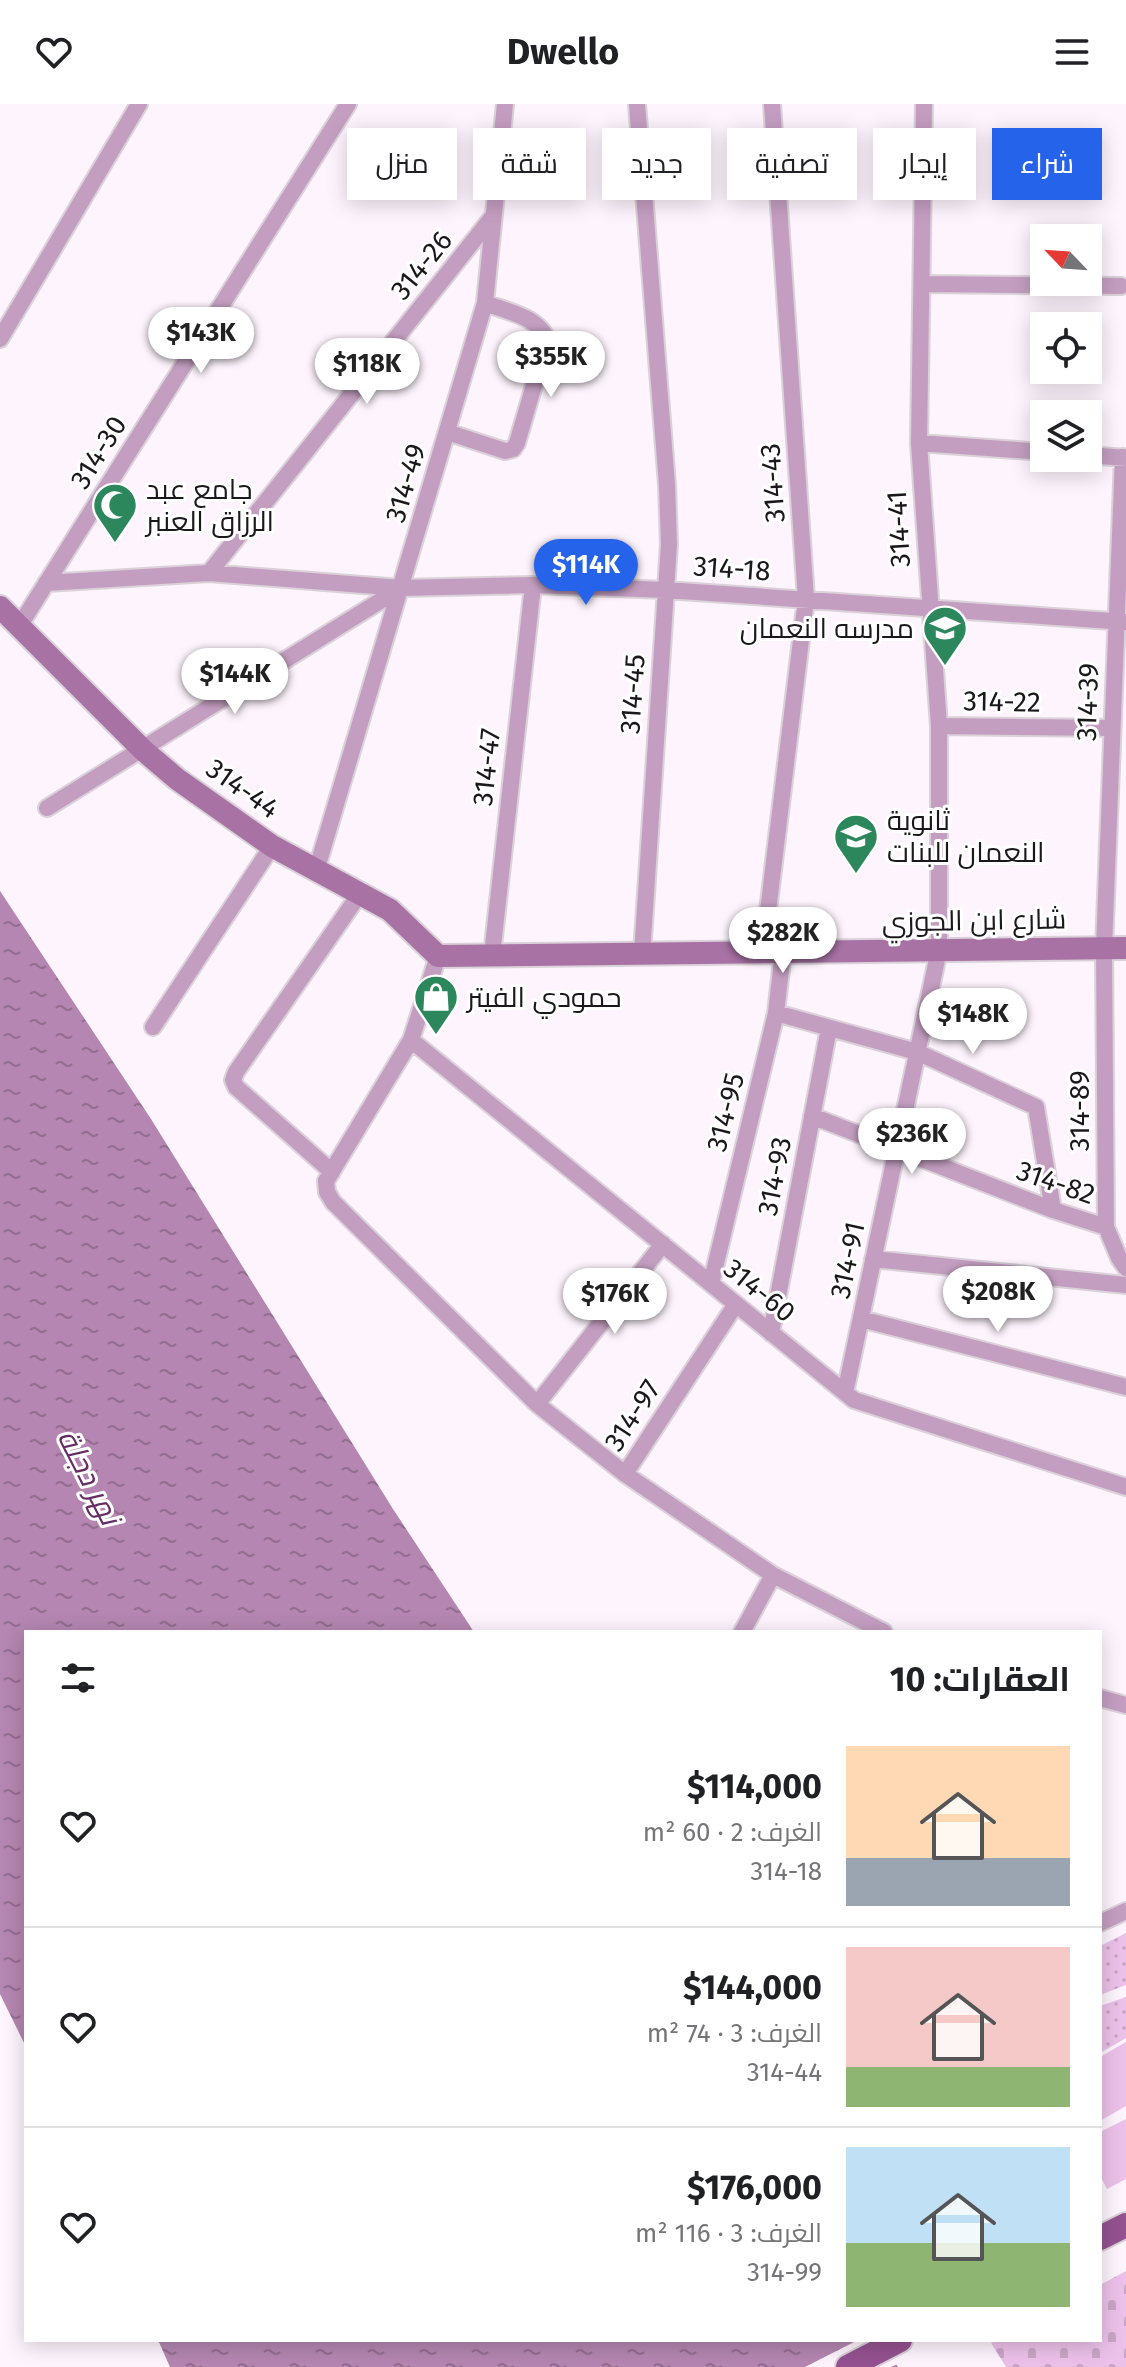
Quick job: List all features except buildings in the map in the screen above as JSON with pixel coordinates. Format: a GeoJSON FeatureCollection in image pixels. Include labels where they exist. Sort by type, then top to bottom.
{"type":"FeatureCollection","features":[{"type":"Feature","properties":{"kind":"main road"},"geometry":{"type":"LineString","coordinates":[[1102,2237],[1126,2225]]}},
{"type":"Feature","properties":{"kind":"main road"},"geometry":{"type":"LineString","coordinates":[[848,2367],[896,2342]]}},
{"type":"Feature","properties":{"kind":"street"},"geometry":{"type":"LineString","coordinates":[[0,339],[139,104]]}},
{"type":"Feature","properties":{"kind":"street","name":"314-30"},"geometry":{"type":"LineString","coordinates":[[20,625],[348,104]]}},
{"type":"Feature","properties":{"kind":"street","name":"314-49"},"geometry":{"type":"LineString","coordinates":[[317,868],[485,303],[505,104]]}},
{"type":"Feature","properties":{"kind":"street","name":"314-45"},"geometry":{"type":"LineString","coordinates":[[637,104],[669,544],[642,954]]}},
{"type":"Feature","properties":{"kind":"street","name":"314-43"},"geometry":{"type":"LineString","coordinates":[[772,104],[806,599],[773,952]]}},
{"type":"Feature","properties":{"kind":"street","name":"314-41"},"geometry":{"type":"LineString","coordinates":[[924,104],[919,443],[939,726],[939,950]]}},
{"type":"Feature","properties":{"kind":"street","name":"314-26"},"geometry":{"type":"LineString","coordinates":[[209,573],[494,215]]}},
{"type":"Feature","properties":{"kind":"street"},"geometry":{"type":"LineString","coordinates":[[923,284],[1121,286]]}},
{"type":"Feature","properties":{"kind":"street"},"geometry":{"type":"LineString","coordinates":[[447,432],[505,451],[513,449],[517,443],[547,341],[545,331],[537,324],[485,303]]}},
{"type":"Feature","properties":{"kind":"street"},"geometry":{"type":"LineString","coordinates":[[919,443],[1030,451]]}},
{"type":"Feature","properties":{"kind":"street"},"geometry":{"type":"LineString","coordinates":[[1102,456],[1124,458]]}},
{"type":"Feature","properties":{"kind":"street","name":"314-39"},"geometry":{"type":"LineString","coordinates":[[1115,948],[1112,728],[1121,622],[1124,458]]}},
{"type":"Feature","properties":{"kind":"street","name":"314-18"},"geometry":{"type":"LineString","coordinates":[[46,583],[209,573],[401,588],[533,585],[666,590],[1121,622]]}},
{"type":"Feature","properties":{"kind":"street","name":"314-47"},"geometry":{"type":"LineString","coordinates":[[492,955],[533,585]]}},
{"type":"Feature","properties":{"kind":"street"},"geometry":{"type":"LineString","coordinates":[[47,808],[401,588]]}},
{"type":"Feature","properties":{"kind":"street","name":"314-44"},"geometry":{"type":"LineString","coordinates":[[0,607],[143,750],[177,779],[272,846],[390,910],[438,956]]}},
{"type":"Feature","properties":{"kind":"street","name":"314-22"},"geometry":{"type":"LineString","coordinates":[[939,726],[1112,728]]}},
{"type":"Feature","properties":{"kind":"street"},"geometry":{"type":"LineString","coordinates":[[153,1027],[272,846]]}},
{"type":"Feature","properties":{"kind":"street"},"geometry":{"type":"LineString","coordinates":[[332,1172],[236,1087],[233,1080],[361,892]]}},
{"type":"Feature","properties":{"kind":"street","name":"شارع ابن الجوزي"},"geometry":{"type":"LineString","coordinates":[[438,956],[1115,948]]}},
{"type":"Feature","properties":{"kind":"street","name":"314-89"},"geometry":{"type":"LineString","coordinates":[[1115,948],[1106,1227],[1126,1268]]}},
{"type":"Feature","properties":{"kind":"street","name":"314-91"},"geometry":{"type":"LineString","coordinates":[[845,1393],[939,950]]}},
{"type":"Feature","properties":{"kind":"street","name":"314-95"},"geometry":{"type":"LineString","coordinates":[[711,1284],[776,1013],[773,952]]}},
{"type":"Feature","properties":{"kind":"street"},"geometry":{"type":"LineString","coordinates":[[438,956],[411,1040],[326,1181],[327,1192],[333,1202],[537,1404],[625,1474],[773,1575],[860,1627]]}},
{"type":"Feature","properties":{"kind":"street"},"geometry":{"type":"LineString","coordinates":[[776,1013],[917,1052],[1036,1107],[1053,1210]]}},
{"type":"Feature","properties":{"kind":"street","name":"314-93"},"geometry":{"type":"LineString","coordinates":[[771,1333],[829,1028]]}},
{"type":"Feature","properties":{"kind":"street","name":"314-60"},"geometry":{"type":"LineString","coordinates":[[411,1040],[854,1400],[1126,1487]]}},
{"type":"Feature","properties":{"kind":"street","name":"314-82"},"geometry":{"type":"LineString","coordinates":[[812,1116],[1053,1210],[1106,1227]]}},
{"type":"Feature","properties":{"kind":"street"},"geometry":{"type":"LineString","coordinates":[[537,1404],[663,1244]]}},
{"type":"Feature","properties":{"kind":"street"},"geometry":{"type":"LineString","coordinates":[[873,1259],[1126,1285]]}},
{"type":"Feature","properties":{"kind":"street","name":"314-97"},"geometry":{"type":"LineString","coordinates":[[625,1474],[736,1304]]}},
{"type":"Feature","properties":{"kind":"street"},"geometry":{"type":"LineString","coordinates":[[861,1319],[1126,1387]]}},
{"type":"Feature","properties":{"kind":"street"},"geometry":{"type":"LineString","coordinates":[[743,1630],[773,1575]]}},
{"type":"Feature","properties":{"kind":"street"},"geometry":{"type":"LineString","coordinates":[[1102,1699],[1126,1705]]}},
{"type":"Feature","properties":{"kind":"street"},"geometry":{"type":"LineString","coordinates":[[1102,1922],[1126,1911]]}},
{"type":"Feature","properties":{"kind":"green space"},"geometry":{"type":"Polygon","coordinates":[[[1126,1933],[1126,1985],[1102,1994],[1102,1945],[1126,1933]]]}},
{"type":"Feature","properties":{"kind":"green space"},"geometry":{"type":"Polygon","coordinates":[[[1126,1997],[1126,2038],[1102,2052],[1102,2005],[1126,1997]]]}},
{"type":"Feature","properties":{"kind":"green space"},"geometry":{"type":"Polygon","coordinates":[[[1126,2042],[1126,2106],[1102,2120],[1102,2056],[1126,2042]]]}},
{"type":"Feature","properties":{"kind":"green space"},"geometry":{"type":"Polygon","coordinates":[[[1126,2119],[1126,2179],[1107,2189],[1102,2179],[1102,2131],[1126,2119]]]}},
{"type":"Feature","properties":{"kind":"green space"},"geometry":{"type":"Polygon","coordinates":[[[1126,2271],[1126,2367],[1006,2367],[991,2343],[1102,2342],[1102,2284],[1126,2271]]]}},
{"type":"Feature","properties":{"kind":"water","name":"نهر دجلة"},"geometry":{"type":"Polygon","coordinates":[[[0,891],[151,1119],[393,1509],[473,1630],[24,1630],[24,2043],[0,1994],[0,891]]]}},
{"type":"Feature","properties":{"kind":"water"},"geometry":{"type":"Polygon","coordinates":[[[159,2342],[882,2342],[898,2367],[170,2367],[159,2342]]]}},
{"type":"Feature","properties":{"kind":"pier"},"geometry":{"type":"Polygon","coordinates":[[[854,2342],[886,2342],[900,2363],[891,2367],[805,2367],[854,2342]]]}},
{"type":"Feature","properties":{"kind":"place","name":"جامع عبد الرزاق العنبر"},"geometry":{"type":"Point","coordinates":[115,544]}},
{"type":"Feature","properties":{"kind":"place","name":"مدرسه النعمان"},"geometry":{"type":"Point","coordinates":[945,667]}},
{"type":"Feature","properties":{"kind":"place","name":"ثانوية النعمان للبنات"},"geometry":{"type":"Point","coordinates":[856,875]}},
{"type":"Feature","properties":{"kind":"place","name":"حمودي الفيتر"},"geometry":{"type":"Point","coordinates":[436,1036]}}]}
